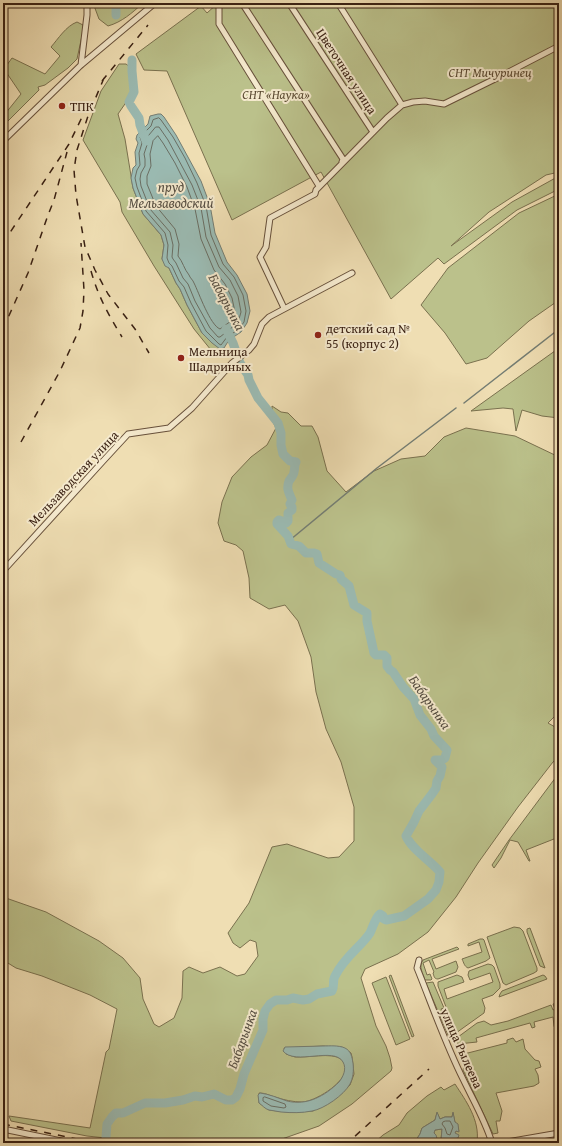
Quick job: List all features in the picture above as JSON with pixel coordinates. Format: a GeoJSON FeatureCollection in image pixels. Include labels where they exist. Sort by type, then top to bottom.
{"type":"FeatureCollection","features":[{"type":"Feature","properties":{"kind":"street"},"geometry":{"type":"LineString","coordinates":[[81,65],[88,15],[87,3]]}},
{"type":"Feature","properties":{"kind":"street"},"geometry":{"type":"LineString","coordinates":[[3,141],[81,65],[155,3]]}},
{"type":"Feature","properties":{"kind":"street"},"geometry":{"type":"LineString","coordinates":[[217,3],[219,6],[220,24],[319,186]]}},
{"type":"Feature","properties":{"kind":"street"},"geometry":{"type":"LineString","coordinates":[[242,3],[343,159],[342,162]]}},
{"type":"Feature","properties":{"kind":"street","name":"Цветочная улица"},"geometry":{"type":"LineString","coordinates":[[290,3],[373,132]]}},
{"type":"Feature","properties":{"kind":"street"},"geometry":{"type":"LineString","coordinates":[[338,3],[402,105]]}},
{"type":"Feature","properties":{"kind":"street"},"geometry":{"type":"LineString","coordinates":[[284,308],[260,257],[266,247],[270,218],[315,194],[319,186],[342,162],[402,105],[425,101],[444,104],[559,46]]}},
{"type":"Feature","properties":{"kind":"street","name":"Мельзаводская улица"},"geometry":{"type":"LineString","coordinates":[[3,571],[128,434],[168,428],[192,408],[232,363],[254,344],[260,328],[265,320],[284,308],[352,273]]}},
{"type":"Feature","properties":{"kind":"street","name":"улица Рылеева"},"geometry":{"type":"LineString","coordinates":[[419,960],[417,968],[450,1051],[477,1107],[492,1143]]}},
{"type":"Feature","properties":{"kind":"street"},"geometry":{"type":"LineString","coordinates":[[3,1129],[71,1143]]}},
{"type":"Feature","properties":{"kind":"street"},"geometry":{"type":"LineString","coordinates":[[501,1143],[559,1133]]}},
{"type":"Feature","properties":{"kind":"green space"},"geometry":{"type":"Polygon","coordinates":[[[93,3],[112,3],[114,9],[119,9],[125,3],[143,3],[122,20],[108,26],[99,19],[93,3]]]}},
{"type":"Feature","properties":{"kind":"green space","name":"СНТ «Наука»"},"geometry":{"type":"Polygon","coordinates":[[[218,3],[559,3],[559,172],[546,175],[489,212],[451,246],[512,202],[559,176],[559,189],[517,210],[444,264],[438,258],[391,299],[321,172],[232,220],[167,71],[144,70],[136,54],[201,6],[207,13],[218,3]]]}},
{"type":"Feature","properties":{"kind":"green space"},"geometry":{"type":"Polygon","coordinates":[[[77,22],[83,25],[83,31],[77,59],[68,68],[45,85],[38,87],[39,90],[3,126],[3,115],[21,94],[4,69],[12,58],[45,74],[60,56],[51,47],[66,30],[77,22]]]}},
{"type":"Feature","properties":{"kind":"green space"},"geometry":{"type":"Polygon","coordinates":[[[119,64],[126,64],[130,67],[132,91],[118,114],[125,139],[133,188],[143,214],[161,235],[164,245],[162,259],[169,268],[202,333],[223,348],[222,352],[216,354],[211,350],[194,329],[122,212],[120,202],[83,140],[101,91],[119,64]]]}},
{"type":"Feature","properties":{"kind":"green space"},"geometry":{"type":"Polygon","coordinates":[[[559,194],[559,300],[529,321],[487,358],[466,364],[445,333],[421,305],[448,268],[519,213],[559,194]]]}},
{"type":"Feature","properties":{"kind":"green space"},"geometry":{"type":"Polygon","coordinates":[[[559,348],[559,418],[542,416],[522,410],[516,431],[513,409],[503,408],[471,411],[559,348]]]}},
{"type":"Feature","properties":{"kind":"green space"},"geometry":{"type":"Polygon","coordinates":[[[272,406],[281,412],[288,413],[301,426],[312,426],[318,437],[327,471],[346,492],[374,471],[401,459],[425,456],[444,437],[466,428],[515,436],[559,457],[559,715],[554,717],[548,723],[555,727],[559,725],[559,757],[553,762],[518,807],[456,897],[428,932],[398,954],[365,969],[361,978],[376,1026],[386,1046],[392,1068],[391,1071],[352,1104],[319,1126],[266,1143],[137,1143],[87,1136],[11,1121],[9,1116],[90,1128],[106,1052],[109,1049],[117,1009],[90,995],[42,976],[16,968],[3,960],[3,897],[46,912],[99,941],[123,958],[140,978],[143,999],[154,1024],[159,1027],[174,1018],[182,998],[183,971],[189,967],[203,973],[220,967],[237,976],[245,974],[258,956],[256,942],[250,940],[240,948],[233,943],[228,933],[249,903],[272,847],[287,844],[328,858],[339,857],[354,841],[354,807],[341,762],[326,729],[316,692],[311,657],[298,621],[285,605],[269,609],[250,598],[249,578],[243,551],[236,545],[224,541],[218,523],[222,502],[232,477],[251,457],[267,445],[276,428],[272,420],[272,406]],[[323,1046],[284,1048],[286,1054],[295,1057],[337,1057],[341,1059],[345,1065],[345,1072],[341,1080],[326,1093],[317,1098],[302,1102],[259,1093],[259,1103],[269,1110],[287,1112],[313,1111],[337,1097],[350,1085],[354,1074],[351,1053],[342,1047],[323,1046]]]}},
{"type":"Feature","properties":{"kind":"green space"},"geometry":{"type":"Polygon","coordinates":[[[559,773],[559,837],[526,850],[530,861],[518,842],[510,840],[494,868],[492,865],[509,840],[559,773]]]}},
{"type":"Feature","properties":{"kind":"green space"},"geometry":{"type":"Polygon","coordinates":[[[514,927],[520,928],[523,931],[537,971],[506,985],[503,983],[487,937],[514,927]]]}},
{"type":"Feature","properties":{"kind":"green space"},"geometry":{"type":"Polygon","coordinates":[[[530,928],[545,968],[540,966],[527,932],[527,929],[530,928]]]}},
{"type":"Feature","properties":{"kind":"green space"},"geometry":{"type":"Polygon","coordinates":[[[480,939],[484,940],[490,958],[468,968],[462,959],[482,952],[479,942],[468,946],[468,944],[480,939]]]}},
{"type":"Feature","properties":{"kind":"green space"},"geometry":{"type":"Polygon","coordinates":[[[457,947],[459,949],[432,959],[436,969],[456,961],[458,967],[456,972],[438,979],[434,976],[429,960],[423,963],[427,975],[430,974],[432,979],[425,980],[421,968],[423,960],[457,947]]]}},
{"type":"Feature","properties":{"kind":"green space"},"geometry":{"type":"Polygon","coordinates":[[[488,964],[494,967],[500,988],[493,995],[482,999],[485,1008],[484,1013],[456,1033],[438,986],[438,982],[457,975],[462,977],[464,982],[444,989],[447,999],[493,982],[490,973],[470,980],[468,975],[469,971],[488,964]]]}},
{"type":"Feature","properties":{"kind":"green space"},"geometry":{"type":"Polygon","coordinates":[[[391,975],[414,1036],[412,1037],[389,976],[391,975]]]}},
{"type":"Feature","properties":{"kind":"green space"},"geometry":{"type":"Polygon","coordinates":[[[543,975],[547,979],[499,997],[502,991],[543,975]]]}},
{"type":"Feature","properties":{"kind":"green space"},"geometry":{"type":"Polygon","coordinates":[[[386,977],[410,1039],[396,1045],[372,983],[386,977]]]}},
{"type":"Feature","properties":{"kind":"green space"},"geometry":{"type":"Polygon","coordinates":[[[433,982],[444,1008],[441,1009],[443,1013],[445,1012],[453,1033],[448,1035],[426,983],[433,982]]]}},
{"type":"Feature","properties":{"kind":"green space"},"geometry":{"type":"Polygon","coordinates":[[[559,1002],[559,1040],[554,1026],[553,1017],[534,1022],[535,1027],[532,1028],[530,1023],[476,1038],[477,1042],[458,1044],[458,1037],[477,1023],[484,1021],[491,1025],[508,1021],[551,1005],[553,1010],[555,1009],[553,1004],[559,1002]]]}},
{"type":"Feature","properties":{"kind":"green space"},"geometry":{"type":"Polygon","coordinates":[[[513,1038],[516,1042],[523,1039],[525,1049],[535,1060],[539,1061],[541,1067],[535,1069],[538,1075],[539,1083],[534,1086],[496,1093],[502,1111],[500,1121],[496,1121],[498,1133],[493,1134],[463,1070],[464,1066],[460,1055],[507,1043],[507,1040],[513,1038]]]}},
{"type":"Feature","properties":{"kind":"green space"},"geometry":{"type":"Polygon","coordinates":[[[455,1084],[468,1104],[474,1118],[477,1142],[435,1143],[438,1142],[434,1133],[435,1130],[442,1129],[441,1140],[450,1139],[456,1131],[459,1131],[455,1123],[453,1113],[452,1117],[440,1119],[437,1113],[435,1120],[422,1128],[414,1143],[374,1143],[383,1135],[399,1125],[407,1113],[427,1096],[441,1087],[444,1090],[455,1084]]]}},
{"type":"Feature","properties":{"kind":"water","name":"пруд Мельзаводский"},"geometry":{"type":"Polygon","coordinates":[[[161,114],[164,117],[176,135],[201,181],[210,205],[215,233],[227,262],[237,275],[247,294],[250,311],[247,323],[241,332],[229,340],[224,348],[220,349],[202,333],[169,268],[165,266],[162,259],[164,245],[161,235],[143,214],[133,188],[131,178],[133,168],[136,165],[135,152],[138,143],[136,139],[137,135],[148,124],[150,116],[161,114]]]}},
{"type":"Feature","properties":{"kind":"water"},"geometry":{"type":"Polygon","coordinates":[[[337,1046],[345,1048],[352,1056],[352,1079],[350,1084],[339,1097],[317,1110],[308,1112],[269,1110],[259,1103],[258,1095],[260,1093],[287,1101],[302,1102],[315,1099],[334,1087],[339,1082],[345,1070],[343,1062],[338,1058],[323,1055],[296,1057],[283,1051],[285,1047],[337,1046]]]}},
{"type":"Feature","properties":{"kind":"water"},"geometry":{"type":"Polygon","coordinates":[[[437,1112],[440,1119],[452,1117],[453,1112],[455,1122],[458,1124],[459,1132],[456,1131],[455,1133],[459,1135],[458,1138],[454,1139],[453,1141],[450,1139],[447,1140],[446,1142],[441,1140],[442,1129],[435,1130],[434,1133],[438,1142],[414,1143],[422,1128],[435,1120],[437,1112]]]}},
{"type":"Feature","properties":{"kind":"waterway","name":"Бабарынка"},"geometry":{"type":"LineString","coordinates":[[116,3],[116,15]]}},
{"type":"Feature","properties":{"kind":"waterway","name":"Бабарынка"},"geometry":{"type":"LineString","coordinates":[[132,60],[134,92],[129,102],[139,118],[146,141]]}},
{"type":"Feature","properties":{"kind":"waterway","name":"Бабарынка"},"geometry":{"type":"LineString","coordinates":[[106,1137],[107,1124],[116,1113],[123,1113],[145,1103],[165,1103],[195,1096],[202,1097],[214,1094],[226,1100],[232,1100],[236,1097],[263,1030],[265,1011],[270,1004],[276,1000],[287,1000],[293,998],[303,1000],[309,999],[317,994],[332,991],[334,978],[337,972],[347,958],[370,933],[378,916],[380,914],[386,920],[404,916],[428,899],[436,890],[439,882],[440,872],[412,846],[406,836],[419,811],[436,788],[442,767],[435,760],[442,760],[445,758],[447,750],[434,736],[431,729],[420,715],[414,699],[387,666],[387,658],[384,655],[376,655],[374,653],[367,621],[367,613],[354,605],[349,586],[341,579],[340,575],[319,563],[317,554],[306,553],[299,546],[291,544],[288,536],[277,524],[279,520],[286,523],[288,521],[288,513],[292,510],[290,504],[292,500],[288,491],[288,486],[289,481],[294,474],[296,462],[290,461],[283,454],[281,433],[278,423],[258,398],[248,375],[240,363],[226,329]]}},
{"type":"Feature","properties":{"kind":"waterway"},"geometry":{"type":"LineString","coordinates":[[464,403],[559,329]]}},
{"type":"Feature","properties":{"kind":"waterway"},"geometry":{"type":"LineString","coordinates":[[290,540],[377,468],[456,408]]}},
{"type":"Feature","properties":{"kind":"railway"},"geometry":{"type":"LineString","coordinates":[[102,81],[148,25]]}},
{"type":"Feature","properties":{"kind":"railway"},"geometry":{"type":"LineString","coordinates":[[104,78],[88,116],[77,150],[74,170],[76,195],[85,247],[95,270],[108,294],[135,329],[149,353]]}},
{"type":"Feature","properties":{"kind":"railway"},"geometry":{"type":"LineString","coordinates":[[3,243],[69,144],[85,111]]}},
{"type":"Feature","properties":{"kind":"railway"},"geometry":{"type":"LineString","coordinates":[[3,329],[28,273],[54,200],[67,152]]}},
{"type":"Feature","properties":{"kind":"railway"},"geometry":{"type":"LineString","coordinates":[[21,442],[60,371],[80,328],[83,311],[84,290],[81,243]]}},
{"type":"Feature","properties":{"kind":"railway"},"geometry":{"type":"LineString","coordinates":[[91,271],[104,305],[122,337]]}},
{"type":"Feature","properties":{"kind":"railway"},"geometry":{"type":"LineString","coordinates":[[343,1143],[353,1138],[429,1069]]}},
{"type":"Feature","properties":{"kind":"railway"},"geometry":{"type":"LineString","coordinates":[[3,1124],[97,1143]]}},
{"type":"Feature","properties":{"kind":"place","name":"ТПК"},"geometry":{"type":"Point","coordinates":[62,106]}},
{"type":"Feature","properties":{"kind":"place","name":"детский сад № 55 (корпус 2)"},"geometry":{"type":"Point","coordinates":[318,335]}},
{"type":"Feature","properties":{"kind":"place","name":"Мельница Шадриных"},"geometry":{"type":"Point","coordinates":[181,358]}},
{"type":"Feature","properties":{"kind":"park label","name":"СНТ Мичуринец"},"geometry":{"type":"Point","coordinates":[490,72]}}]}
